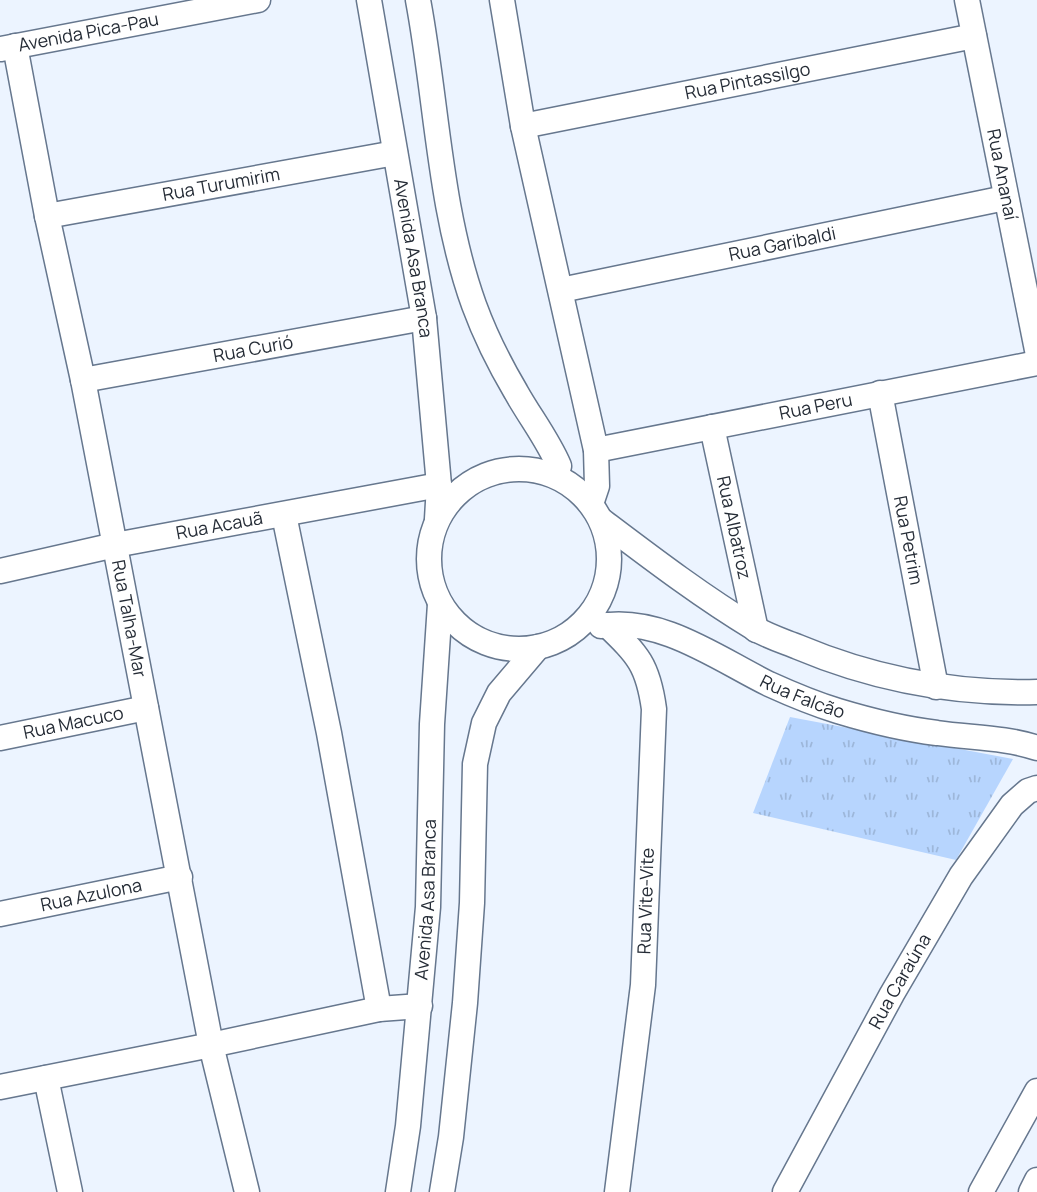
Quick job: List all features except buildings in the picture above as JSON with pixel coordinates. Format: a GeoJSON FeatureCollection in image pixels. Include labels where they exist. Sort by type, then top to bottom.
{"type":"FeatureCollection","features":[{"type":"Feature","properties":{"kind":"street","name":"Avenida Pica-Pau"},"geometry":{"type":"LineString","coordinates":[[8,47],[258,0]]}},
{"type":"Feature","properties":{"kind":"street","name":"Avenida Asa Branca"},"geometry":{"type":"LineString","coordinates":[[369,0],[424,318],[439,485],[437,521]]}},
{"type":"Feature","properties":{"kind":"street"},"geometry":{"type":"LineString","coordinates":[[418,0],[445,183],[462,264],[474,305],[492,348],[555,455],[559,466],[556,477]]}},
{"type":"Feature","properties":{"kind":"street"},"geometry":{"type":"LineString","coordinates":[[502,0],[523,126],[596,450],[596,512],[608,543],[609,567],[604,591],[592,612],[576,629],[558,640],[538,647],[510,649],[482,642],[458,626],[440,604],[430,577],[429,548],[437,521],[452,498],[475,480],[501,471],[529,469],[556,477],[575,488],[596,512],[756,630],[828,659],[936,687],[997,693],[1037,692]]}},
{"type":"Feature","properties":{"kind":"street","name":"Rua Ananaí"},"geometry":{"type":"LineString","coordinates":[[967,0],[1037,350]]}},
{"type":"Feature","properties":{"kind":"street","name":"Rua Pintassilgo"},"geometry":{"type":"LineString","coordinates":[[523,126],[974,36]]}},
{"type":"Feature","properties":{"kind":"street","name":"Rua Talha-Mar"},"geometry":{"type":"LineString","coordinates":[[8,47],[83,380],[211,1045],[247,1192]]}},
{"type":"Feature","properties":{"kind":"street","name":"Rua Turumirim"},"geometry":{"type":"LineString","coordinates":[[47,216],[395,153]]}},
{"type":"Feature","properties":{"kind":"street","name":"Rua Garibaldi"},"geometry":{"type":"LineString","coordinates":[[561,290],[1005,198]]}},
{"type":"Feature","properties":{"kind":"street","name":"Rua Curió"},"geometry":{"type":"LineString","coordinates":[[83,380],[424,318]]}},
{"type":"Feature","properties":{"kind":"street","name":"Rua Peru"},"geometry":{"type":"LineString","coordinates":[[596,450],[1037,363]]}},
{"type":"Feature","properties":{"kind":"street","name":"Rua Petrim"},"geometry":{"type":"LineString","coordinates":[[880,393],[936,687]]}},
{"type":"Feature","properties":{"kind":"street","name":"Rua Albatroz"},"geometry":{"type":"LineString","coordinates":[[712,427],[756,630]]}},
{"type":"Feature","properties":{"kind":"street","name":"Rua Acauã"},"geometry":{"type":"LineString","coordinates":[[0,571],[115,545],[439,485]]}},
{"type":"Feature","properties":{"kind":"street"},"geometry":{"type":"LineString","coordinates":[[284,515],[329,733],[379,1009]]}},
{"type":"Feature","properties":{"kind":"street","name":"Avenida Asa Branca"},"geometry":{"type":"LineString","coordinates":[[398,1192],[408,1126],[428,907],[432,724],[440,604]]}},
{"type":"Feature","properties":{"kind":"street","name":"Rua Falcão"},"geometry":{"type":"LineString","coordinates":[[576,629],[607,625],[651,629],[688,641],[771,685],[836,711],[895,727],[973,736],[1037,748]]}},
{"type":"Feature","properties":{"kind":"street","name":"Rua Vite-Vite"},"geometry":{"type":"LineString","coordinates":[[607,625],[641,661],[651,682],[654,709],[643,985],[617,1192]]}},
{"type":"Feature","properties":{"kind":"street"},"geometry":{"type":"LineString","coordinates":[[442,1192],[451,1137],[465,1003],[472,903],[475,764],[484,723],[499,693],[538,647]]}},
{"type":"Feature","properties":{"kind":"street","name":"Rua Macuco"},"geometry":{"type":"LineString","coordinates":[[0,738],[146,708]]}},
{"type":"Feature","properties":{"kind":"street","name":"Rua Caraúna"},"geometry":{"type":"LineString","coordinates":[[785,1192],[892,993],[961,876],[992,829],[1012,805],[1028,791],[1037,788]]}},
{"type":"Feature","properties":{"kind":"street","name":"Rua Azulona"},"geometry":{"type":"LineString","coordinates":[[0,914],[180,877]]}},
{"type":"Feature","properties":{"kind":"street"},"geometry":{"type":"LineString","coordinates":[[0,1087],[379,1009],[420,1006]]}},
{"type":"Feature","properties":{"kind":"street"},"geometry":{"type":"LineString","coordinates":[[46,1078],[70,1192]]}},
{"type":"Feature","properties":{"kind":"street"},"geometry":{"type":"LineString","coordinates":[[981,1192],[1037,1091]]}},
{"type":"Feature","properties":{"kind":"street"},"geometry":{"type":"LineString","coordinates":[[1031,1192],[1037,1180]]}},
{"type":"Feature","properties":{"kind":"green space"},"geometry":{"type":"Polygon","coordinates":[[[790,717],[1013,759],[956,860],[753,813],[790,717]]]}}]}
